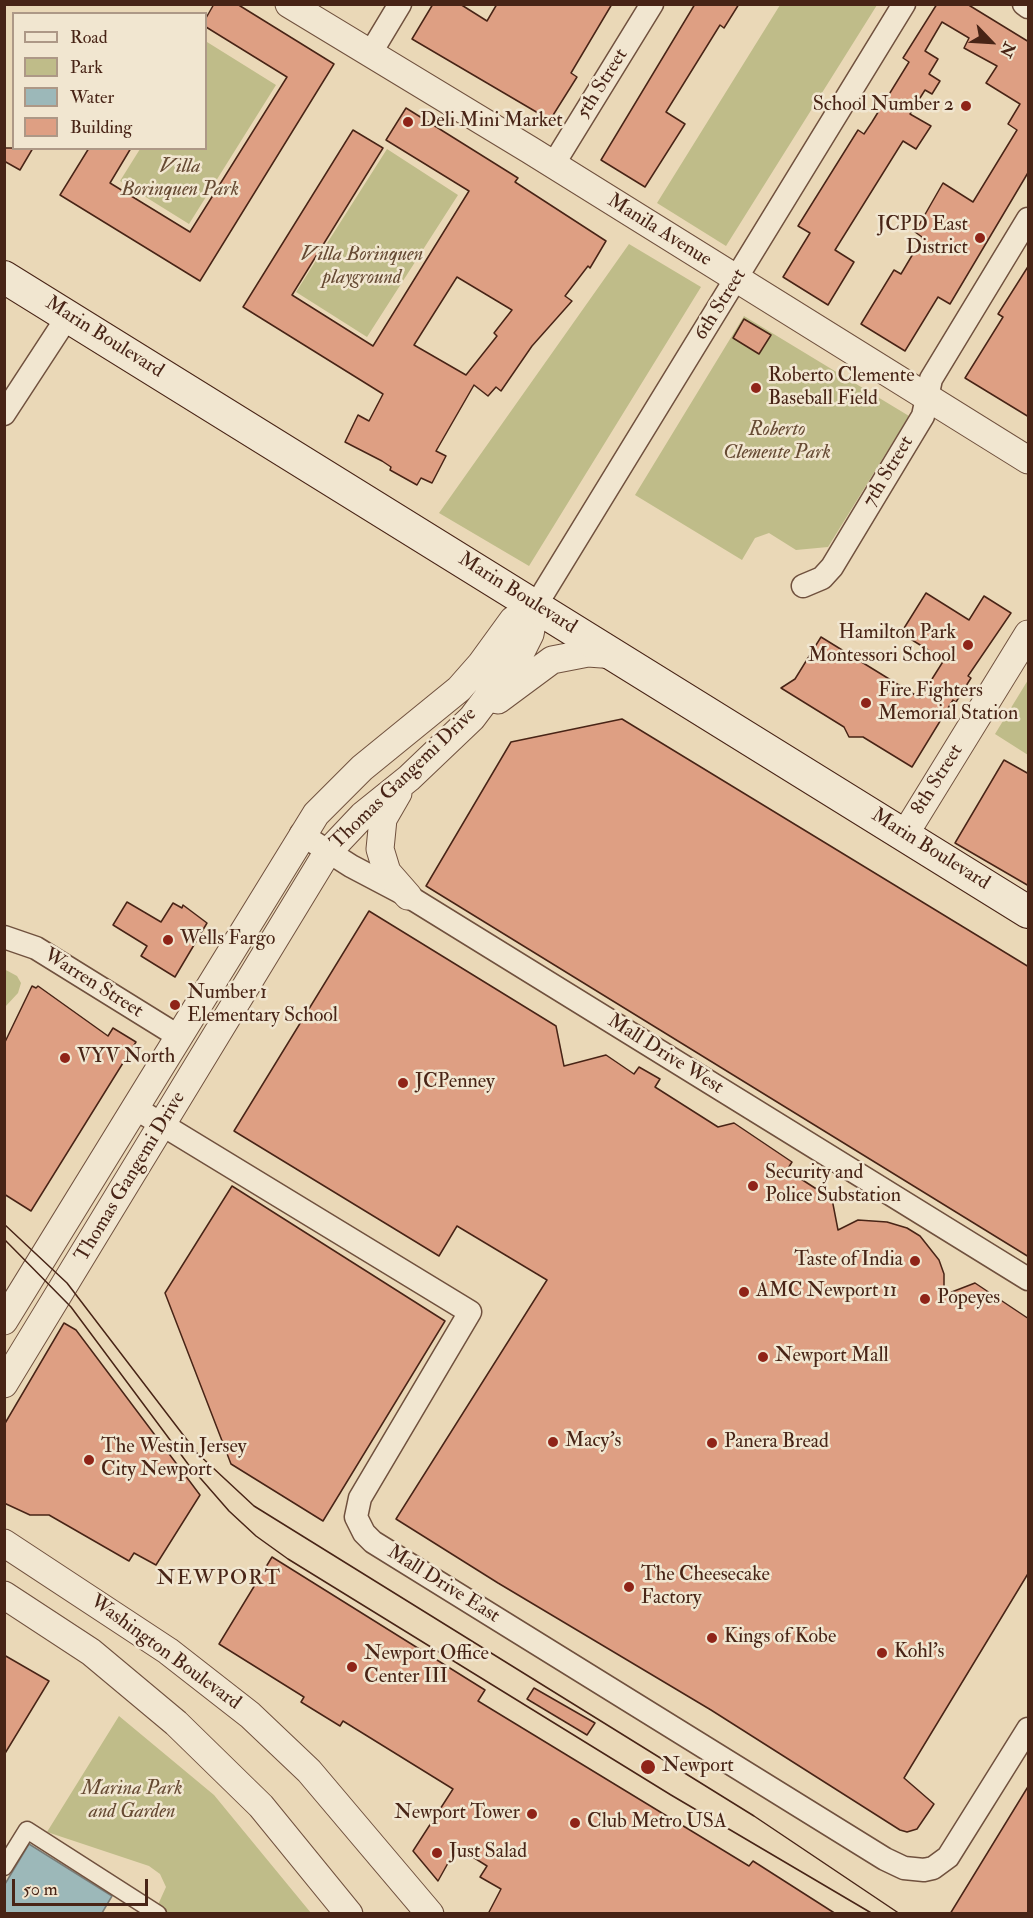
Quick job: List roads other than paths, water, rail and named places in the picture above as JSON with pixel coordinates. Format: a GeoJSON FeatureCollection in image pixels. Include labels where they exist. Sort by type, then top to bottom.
{"type":"FeatureCollection","features":[{"type":"Feature","properties":{"kind":"main road","name":"Marin Boulevard"},"geometry":{"type":"LineString","coordinates":[[4,277],[1029,912]]}},
{"type":"Feature","properties":{"kind":"street","name":"Manila Avenue"},"geometry":{"type":"LineString","coordinates":[[289,4],[1029,460]]}},
{"type":"Feature","properties":{"kind":"street"},"geometry":{"type":"LineString","coordinates":[[369,54],[400,4]]}},
{"type":"Feature","properties":{"kind":"street","name":"5th Street"},"geometry":{"type":"LineString","coordinates":[[553,165],[652,4]]}},
{"type":"Feature","properties":{"kind":"street","name":"6th Street"},"geometry":{"type":"LineString","coordinates":[[536,605],[904,4]]}},
{"type":"Feature","properties":{"kind":"street"},"geometry":{"type":"LineString","coordinates":[[1024,4],[1029,8]]}},
{"type":"Feature","properties":{"kind":"street","name":"7th Street"},"geometry":{"type":"LineString","coordinates":[[803,586],[822,578],[832,567],[923,416],[931,379],[1029,219]]}},
{"type":"Feature","properties":{"kind":"street"},"geometry":{"type":"LineString","coordinates":[[4,414],[68,316]]}},
{"type":"Feature","properties":{"kind":"street","name":"Thomas Gangemi Drive"},"geometry":{"type":"LineString","coordinates":[[4,1384],[327,853],[357,820],[409,778],[472,718],[520,654],[530,634],[536,605]]}},
{"type":"Feature","properties":{"kind":"street","name":"Thomas Gangemi Drive"},"geometry":{"type":"LineString","coordinates":[[4,1321],[301,834],[326,801],[459,689],[482,664],[513,620],[536,605]]}},
{"type":"Feature","properties":{"kind":"street","name":"8th Street"},"geometry":{"type":"LineString","coordinates":[[905,834],[1029,634]]}},
{"type":"Feature","properties":{"kind":"street"},"geometry":{"type":"LineString","coordinates":[[472,718],[552,660],[588,653],[616,655]]}},
{"type":"Feature","properties":{"kind":"street"},"geometry":{"type":"LineString","coordinates":[[408,896],[384,866],[379,838],[383,819],[409,778]]}},
{"type":"Feature","properties":{"kind":"street","name":"Mall Drive West"},"geometry":{"type":"LineString","coordinates":[[301,834],[327,853],[408,896],[1029,1279]]}},
{"type":"Feature","properties":{"kind":"street","name":"Warren Street"},"geometry":{"type":"LineString","coordinates":[[4,936],[36,948],[178,1036]]}},
{"type":"Feature","properties":{"kind":"street"},"geometry":{"type":"LineString","coordinates":[[169,1114],[169,1094],[174,1076],[188,1052],[189,1044],[178,1036]]}},
{"type":"Feature","properties":{"kind":"street","name":"Mall Drive East"},"geometry":{"type":"LineString","coordinates":[[135,1108],[169,1114],[470,1312],[360,1498],[356,1517],[364,1533],[373,1542],[885,1859],[904,1868],[914,1870],[933,1868],[948,1857],[1029,1729]]}},
{"type":"Feature","properties":{"kind":"street","name":"Washington Boulevard"},"geometry":{"type":"LineString","coordinates":[[4,1543],[176,1656],[250,1715],[309,1770],[430,1914]]}},
{"type":"Feature","properties":{"kind":"street"},"geometry":{"type":"LineString","coordinates":[[4,1595],[91,1652],[176,1723],[261,1806],[349,1914]]}},
{"type":"Feature","properties":{"kind":"street"},"geometry":{"type":"LineString","coordinates":[[4,1867],[27,1830],[158,1914]]}},
{"type":"Feature","properties":{"kind":"water"},"geometry":{"type":"Polygon","coordinates":[[[29,1844],[112,1896],[102,1913],[5,1913],[5,1884],[29,1844]]]}},
{"type":"Feature","properties":{"kind":"tram line"},"geometry":{"type":"LineString","coordinates":[[4,1224],[67,1283],[197,1453],[254,1506],[754,1816],[900,1914]]}},
{"type":"Feature","properties":{"kind":"tram line"},"geometry":{"type":"LineString","coordinates":[[4,1239],[71,1307],[188,1464],[229,1511],[256,1536],[288,1559],[671,1795],[873,1914]]}},
{"type":"Feature","properties":{"kind":"place","name":"School Number 2"},"geometry":{"type":"Point","coordinates":[966,106]}},
{"type":"Feature","properties":{"kind":"place","name":"Deli Mini Market"},"geometry":{"type":"Point","coordinates":[408,122]}},
{"type":"Feature","properties":{"kind":"place","name":"JCPD East District"},"geometry":{"type":"Point","coordinates":[980,238]}},
{"type":"Feature","properties":{"kind":"place","name":"Roberto Clemente Baseball Field"},"geometry":{"type":"Point","coordinates":[756,388]}},
{"type":"Feature","properties":{"kind":"place","name":"Hamilton Park Montessori School"},"geometry":{"type":"Point","coordinates":[968,645]}},
{"type":"Feature","properties":{"kind":"place","name":"Fire Fighters Memorial Station"},"geometry":{"type":"Point","coordinates":[866,703]}},
{"type":"Feature","properties":{"kind":"place","name":"Wells Fargo"},"geometry":{"type":"Point","coordinates":[168,940]}},
{"type":"Feature","properties":{"kind":"place","name":"Number 1 Elementary School"},"geometry":{"type":"Point","coordinates":[175,1005]}},
{"type":"Feature","properties":{"kind":"place","name":"VYV North"},"geometry":{"type":"Point","coordinates":[65,1058]}},
{"type":"Feature","properties":{"kind":"place","name":"JCPenney"},"geometry":{"type":"Point","coordinates":[403,1083]}},
{"type":"Feature","properties":{"kind":"place","name":"Security and Police Substation"},"geometry":{"type":"Point","coordinates":[753,1186]}},
{"type":"Feature","properties":{"kind":"place","name":"Taste of India"},"geometry":{"type":"Point","coordinates":[915,1261]}},
{"type":"Feature","properties":{"kind":"place","name":"AMC Newport 11"},"geometry":{"type":"Point","coordinates":[744,1292]}},
{"type":"Feature","properties":{"kind":"place","name":"Popeyes"},"geometry":{"type":"Point","coordinates":[925,1299]}},
{"type":"Feature","properties":{"kind":"place","name":"Newport Mall"},"geometry":{"type":"Point","coordinates":[763,1357]}},
{"type":"Feature","properties":{"kind":"place","name":"Macy's"},"geometry":{"type":"Point","coordinates":[553,1442]}},
{"type":"Feature","properties":{"kind":"place","name":"Panera Bread"},"geometry":{"type":"Point","coordinates":[712,1443]}},
{"type":"Feature","properties":{"kind":"place","name":"The Westin Jersey City Newport"},"geometry":{"type":"Point","coordinates":[89,1460]}},
{"type":"Feature","properties":{"kind":"place","name":"The Cheesecake Factory"},"geometry":{"type":"Point","coordinates":[629,1587]}},
{"type":"Feature","properties":{"kind":"place","name":"Kings of Kobe"},"geometry":{"type":"Point","coordinates":[712,1638]}},
{"type":"Feature","properties":{"kind":"place","name":"Kohl's"},"geometry":{"type":"Point","coordinates":[882,1653]}},
{"type":"Feature","properties":{"kind":"place","name":"Newport Office Center III"},"geometry":{"type":"Point","coordinates":[352,1667]}},
{"type":"Feature","properties":{"kind":"place","name":"Newport"},"geometry":{"type":"Point","coordinates":[648,1767]}},
{"type":"Feature","properties":{"kind":"place","name":"Newport Tower"},"geometry":{"type":"Point","coordinates":[532,1814]}},
{"type":"Feature","properties":{"kind":"place","name":"Club Metro USA"},"geometry":{"type":"Point","coordinates":[575,1823]}},
{"type":"Feature","properties":{"kind":"place","name":"Just Salad"},"geometry":{"type":"Point","coordinates":[437,1853]}},
{"type":"Feature","properties":{"kind":"district","name":"NEWPORT"},"geometry":{"type":"Point","coordinates":[219,1579]}},
{"type":"Feature","properties":{"kind":"park label","name":"Villa Borinquen Park"},"geometry":{"type":"Point","coordinates":[180,180]}},
{"type":"Feature","properties":{"kind":"park label","name":"Villa Borinquen playground"},"geometry":{"type":"Point","coordinates":[362,268]}},
{"type":"Feature","properties":{"kind":"park label","name":"Roberto Clemente Park"},"geometry":{"type":"Point","coordinates":[777,442]}},
{"type":"Feature","properties":{"kind":"park label","name":"Marina Park and Garden"},"geometry":{"type":"Point","coordinates":[132,1802]}}]}
